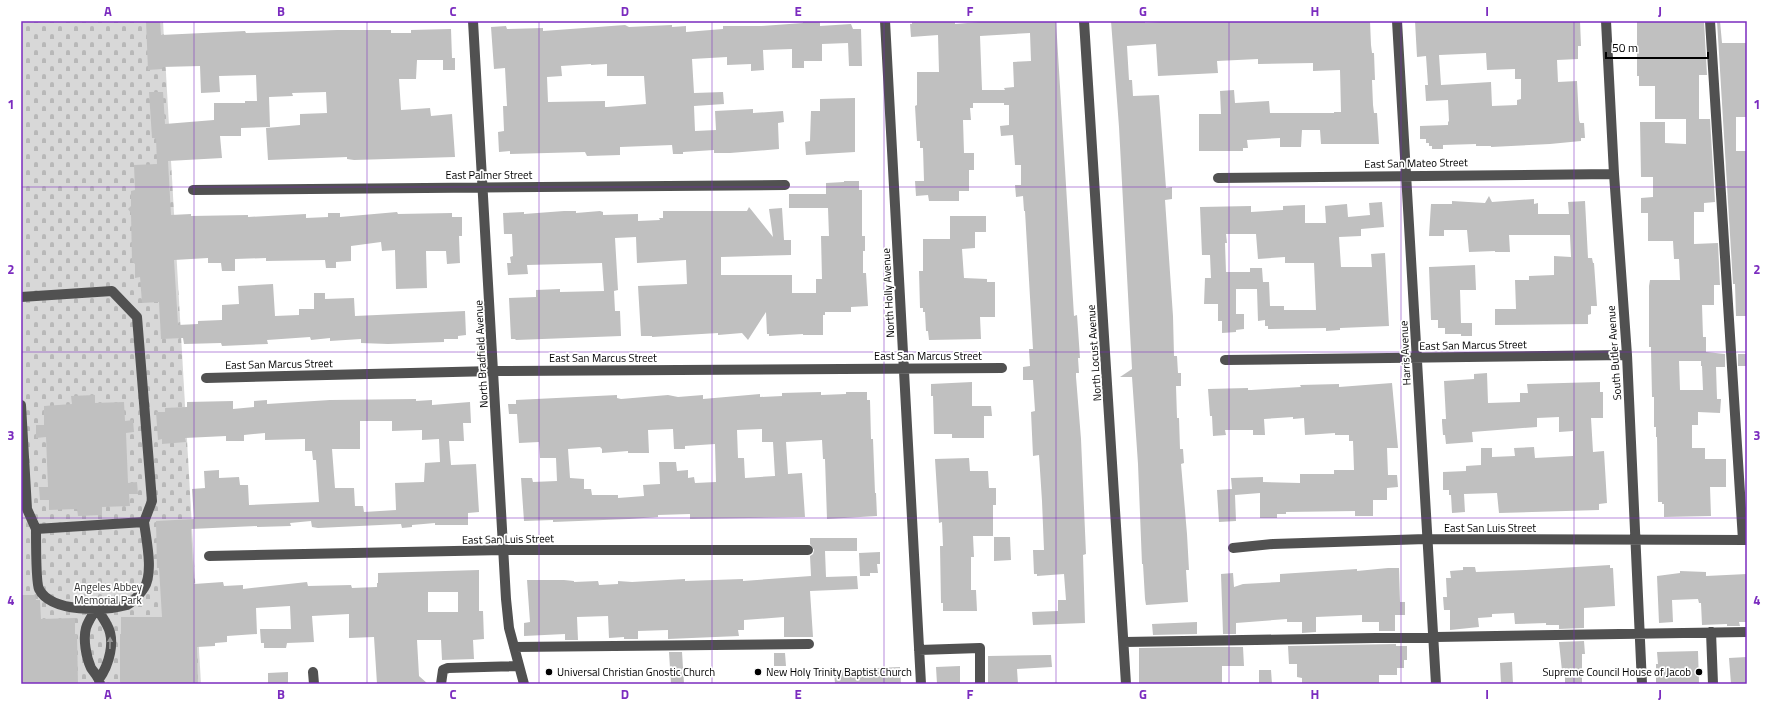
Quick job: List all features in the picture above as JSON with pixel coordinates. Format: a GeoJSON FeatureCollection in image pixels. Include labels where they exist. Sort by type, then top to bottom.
{"type":"FeatureCollection","features":[{"type":"Feature","properties":{"kind":"street","name":"North Bradfield Avenue"},"geometry":{"type":"LineString","coordinates":[[473,21],[506,599],[509,628],[524,684]]}},
{"type":"Feature","properties":{"kind":"street","name":"North Holly Avenue"},"geometry":{"type":"LineString","coordinates":[[885,21],[921,684]]}},
{"type":"Feature","properties":{"kind":"street","name":"North Locust Avenue"},"geometry":{"type":"LineString","coordinates":[[1084,21],[1126,684]]}},
{"type":"Feature","properties":{"kind":"street","name":"Harris Avenue"},"geometry":{"type":"LineString","coordinates":[[1397,21],[1407,175],[1426,539],[1436,684]]}},
{"type":"Feature","properties":{"kind":"street","name":"South Butler Avenue"},"geometry":{"type":"LineString","coordinates":[[1606,21],[1614,174],[1627,355],[1642,684]]}},
{"type":"Feature","properties":{"kind":"street"},"geometry":{"type":"LineString","coordinates":[[1710,21],[1745,540]]}},
{"type":"Feature","properties":{"kind":"street","name":"East San Mateo Street"},"geometry":{"type":"LineString","coordinates":[[1218,178],[1614,174]]}},
{"type":"Feature","properties":{"kind":"street","name":"East Palmer Street"},"geometry":{"type":"LineString","coordinates":[[193,190],[785,185]]}},
{"type":"Feature","properties":{"kind":"street"},"geometry":{"type":"LineString","coordinates":[[21,297],[112,291],[137,317],[152,501],[144,522],[149,569],[145,587],[129,604],[97,608],[63,607],[45,597],[38,588],[36,529],[27,508],[21,405]]}},
{"type":"Feature","properties":{"kind":"street","name":"East San Marcus Street"},"geometry":{"type":"LineString","coordinates":[[1225,360],[1627,355]]}},
{"type":"Feature","properties":{"kind":"street","name":"East San Marcus Street"},"geometry":{"type":"LineString","coordinates":[[206,378],[494,371],[1002,368]]}},
{"type":"Feature","properties":{"kind":"street"},"geometry":{"type":"LineString","coordinates":[[36,529],[144,522]]}},
{"type":"Feature","properties":{"kind":"street","name":"East San Luis Street"},"geometry":{"type":"LineString","coordinates":[[1233,548],[1273,544],[1426,539],[1745,540]]}},
{"type":"Feature","properties":{"kind":"street","name":"East San Luis Street"},"geometry":{"type":"LineString","coordinates":[[209,556],[504,550],[808,550]]}},
{"type":"Feature","properties":{"kind":"street"},"geometry":{"type":"LineString","coordinates":[[97,608],[108,626],[111,640],[106,670],[99,681],[87,657],[86,643],[86,628],[97,608]]}},
{"type":"Feature","properties":{"kind":"street"},"geometry":{"type":"LineString","coordinates":[[1711,632],[1713,684]]}},
{"type":"Feature","properties":{"kind":"street"},"geometry":{"type":"LineString","coordinates":[[1124,642],[1747,632]]}},
{"type":"Feature","properties":{"kind":"street"},"geometry":{"type":"LineString","coordinates":[[514,647],[809,644]]}},
{"type":"Feature","properties":{"kind":"street"},"geometry":{"type":"LineString","coordinates":[[919,650],[980,648],[980,684]]}},
{"type":"Feature","properties":{"kind":"street"},"geometry":{"type":"LineString","coordinates":[[441,684],[443,670],[448,668],[519,666]]}},
{"type":"Feature","properties":{"kind":"street"},"geometry":{"type":"LineString","coordinates":[[313,672],[314,684]]}},
{"type":"Feature","properties":{"kind":"green space","name":"Angeles Abbey Memorial Park"},"geometry":{"type":"Polygon","coordinates":[[[21,21],[163,21],[201,684],[21,684],[21,21]]]}},
{"type":"Feature","properties":{"kind":"building"},"geometry":{"type":"Polygon","coordinates":[[[146,21],[160,21],[161,35],[245,31],[246,33],[337,30],[391,30],[391,33],[411,33],[411,30],[451,29],[452,58],[455,58],[455,70],[443,70],[443,60],[417,60],[416,79],[399,79],[401,110],[430,108],[431,116],[452,114],[455,157],[354,160],[347,159],[347,157],[268,160],[266,128],[300,125],[300,114],[327,113],[326,92],[292,93],[293,96],[269,97],[270,127],[241,128],[241,136],[220,136],[222,158],[168,161],[171,215],[248,215],[248,217],[306,214],[306,218],[328,217],[328,213],[340,213],[340,217],[397,212],[398,214],[452,213],[452,217],[462,217],[462,236],[459,236],[460,263],[447,264],[446,251],[426,251],[427,288],[396,289],[395,250],[382,251],[381,242],[351,246],[351,261],[336,262],[336,268],[326,268],[325,260],[266,261],[266,258],[235,259],[235,271],[222,271],[221,263],[208,263],[208,258],[174,260],[178,325],[198,324],[198,321],[222,320],[222,305],[239,304],[238,286],[273,284],[275,316],[299,315],[299,309],[314,309],[314,293],[325,293],[325,299],[354,298],[355,316],[465,311],[466,335],[458,336],[458,339],[444,339],[444,342],[388,344],[361,343],[361,339],[330,341],[330,338],[311,340],[310,337],[267,340],[268,344],[222,346],[221,343],[184,344],[183,338],[161,339],[159,302],[142,303],[140,277],[135,278],[135,264],[132,261],[131,213],[128,209],[131,206],[131,191],[135,190],[134,165],[157,164],[156,138],[152,138],[149,92],[163,92],[165,124],[214,120],[214,103],[245,103],[245,101],[257,101],[256,75],[219,76],[220,92],[201,93],[200,66],[162,67],[162,69],[148,70],[146,21]]]}},
{"type":"Feature","properties":{"kind":"building"},"geometry":{"type":"Polygon","coordinates":[[[803,21],[820,21],[820,26],[851,24],[853,29],[861,29],[862,66],[849,66],[848,43],[822,44],[822,61],[804,61],[804,68],[792,68],[792,49],[763,50],[764,70],[751,71],[751,64],[727,65],[727,57],[692,59],[694,93],[723,92],[724,104],[694,106],[695,131],[716,130],[715,111],[753,109],[753,113],[783,111],[784,122],[778,123],[779,149],[730,153],[714,153],[714,150],[673,154],[672,145],[620,147],[620,155],[587,156],[585,152],[510,154],[510,151],[499,152],[498,132],[504,131],[503,106],[507,106],[505,68],[494,69],[491,27],[506,26],[507,29],[543,28],[543,31],[625,25],[629,27],[672,25],[672,27],[686,26],[686,32],[723,29],[723,26],[762,26],[803,23],[803,21]],[[607,64],[561,66],[562,76],[547,77],[548,102],[605,101],[605,107],[646,104],[644,76],[607,76],[607,64]]]}},
{"type":"Feature","properties":{"kind":"building"},"geometry":{"type":"Polygon","coordinates":[[[912,21],[955,21],[955,24],[992,21],[1056,21],[1074,316],[1077,315],[1080,358],[1078,358],[1079,373],[1076,373],[1076,377],[1081,439],[1086,554],[1083,555],[1085,623],[1033,625],[1032,612],[1058,611],[1058,600],[1066,600],[1064,574],[1037,576],[1037,574],[1034,574],[1033,550],[1044,550],[1042,501],[1039,455],[1033,456],[1031,412],[1035,411],[1033,380],[1023,380],[1023,367],[1030,366],[1029,349],[1033,349],[1025,211],[1023,196],[1016,197],[1015,185],[1021,185],[1021,165],[1015,165],[1013,135],[1001,136],[1000,126],[1009,125],[1009,105],[1004,105],[1004,103],[973,103],[973,108],[970,108],[971,120],[963,120],[964,153],[974,153],[974,170],[969,170],[969,191],[959,191],[959,201],[929,201],[928,195],[916,196],[915,181],[924,181],[923,148],[920,148],[920,141],[917,141],[915,106],[917,105],[917,72],[939,72],[938,35],[911,37],[910,24],[912,24],[912,21]],[[1030,33],[980,36],[982,90],[1005,90],[1004,88],[1014,87],[1013,62],[1031,61],[1030,33]]]}},
{"type":"Feature","properties":{"kind":"building"},"geometry":{"type":"Polygon","coordinates":[[[1111,21],[1145,21],[1145,23],[1174,21],[1370,21],[1372,53],[1374,53],[1375,80],[1372,80],[1373,105],[1374,113],[1377,113],[1379,144],[1321,144],[1320,130],[1302,130],[1301,147],[1280,147],[1280,138],[1247,140],[1248,148],[1243,148],[1243,151],[1199,151],[1199,114],[1221,114],[1220,91],[1234,90],[1235,103],[1269,101],[1270,113],[1341,112],[1340,70],[1313,71],[1313,63],[1258,64],[1258,59],[1217,61],[1218,73],[1158,76],[1156,44],[1127,46],[1129,80],[1132,80],[1133,96],[1159,95],[1166,188],[1172,187],[1172,199],[1165,200],[1173,316],[1174,356],[1177,356],[1178,373],[1181,373],[1181,386],[1176,386],[1180,449],[1183,449],[1184,463],[1181,464],[1189,570],[1186,570],[1188,602],[1146,605],[1145,599],[1132,377],[1120,377],[1132,369],[1119,127],[1111,21]]]}},
{"type":"Feature","properties":{"kind":"building"},"geometry":{"type":"Polygon","coordinates":[[[1415,21],[1580,21],[1581,46],[1578,46],[1578,59],[1557,60],[1558,82],[1577,81],[1579,120],[1580,123],[1584,123],[1585,138],[1581,138],[1581,141],[1550,144],[1491,147],[1476,146],[1476,144],[1443,145],[1443,149],[1432,149],[1432,146],[1429,146],[1429,143],[1426,143],[1426,139],[1420,139],[1420,126],[1448,125],[1448,100],[1426,101],[1425,85],[1428,85],[1426,56],[1417,57],[1415,21]],[[1486,53],[1439,55],[1441,85],[1491,82],[1492,106],[1517,105],[1517,100],[1521,99],[1521,79],[1515,79],[1515,69],[1487,70],[1486,53]]]}},
{"type":"Feature","properties":{"kind":"building"},"geometry":{"type":"Polygon","coordinates":[[[1637,21],[1704,21],[1707,75],[1699,75],[1699,119],[1710,119],[1715,202],[1704,203],[1704,212],[1694,212],[1694,244],[1718,243],[1720,285],[1714,285],[1714,305],[1702,305],[1703,337],[1706,337],[1706,352],[1725,354],[1725,367],[1716,367],[1717,399],[1721,399],[1720,413],[1698,412],[1698,425],[1692,425],[1692,448],[1705,448],[1705,459],[1726,459],[1726,487],[1710,487],[1711,516],[1664,517],[1664,504],[1662,504],[1662,502],[1658,502],[1657,437],[1656,427],[1654,427],[1651,347],[1649,347],[1649,286],[1650,280],[1680,280],[1679,259],[1674,259],[1673,241],[1648,241],[1648,213],[1641,213],[1641,198],[1653,197],[1653,177],[1641,177],[1640,122],[1665,122],[1665,143],[1686,144],[1686,119],[1655,119],[1655,86],[1639,86],[1639,76],[1637,76],[1637,21]],[[1679,361],[1680,390],[1703,390],[1701,361],[1679,361]]]}},
{"type":"Feature","properties":{"kind":"building"},"geometry":{"type":"Polygon","coordinates":[[[1717,21],[1720,21],[1722,43],[1747,43],[1747,117],[1736,117],[1736,151],[1747,151],[1747,316],[1736,316],[1717,21]]]}},
{"type":"Feature","properties":{"kind":"building"},"geometry":{"type":"Polygon","coordinates":[[[855,98],[855,152],[806,155],[805,142],[810,141],[811,111],[820,111],[820,99],[855,98]]]}},
{"type":"Feature","properties":{"kind":"building"},"geometry":{"type":"Polygon","coordinates":[[[859,181],[859,190],[862,190],[862,236],[865,236],[863,273],[866,273],[868,306],[851,307],[851,312],[825,312],[825,315],[823,315],[823,335],[803,334],[769,336],[769,334],[767,334],[766,312],[748,340],[742,333],[652,337],[641,336],[638,286],[687,284],[686,260],[637,263],[636,237],[615,238],[618,290],[614,291],[615,311],[620,311],[621,336],[511,339],[509,298],[536,297],[536,290],[560,289],[560,292],[604,291],[602,263],[527,265],[528,274],[508,275],[507,263],[511,263],[510,257],[513,256],[512,234],[504,234],[503,213],[524,212],[524,214],[576,211],[576,213],[600,211],[603,212],[603,215],[638,214],[638,221],[660,220],[659,218],[663,218],[663,211],[747,211],[749,207],[773,237],[769,209],[782,208],[784,240],[791,240],[791,255],[721,257],[721,275],[792,275],[792,293],[816,293],[816,279],[822,279],[821,236],[829,236],[828,208],[789,208],[789,194],[826,194],[826,183],[859,181]]]}},
{"type":"Feature","properties":{"kind":"building"},"geometry":{"type":"Polygon","coordinates":[[[1489,196],[1492,202],[1534,199],[1534,204],[1538,203],[1538,214],[1569,214],[1568,202],[1585,201],[1588,258],[1592,258],[1594,263],[1597,306],[1591,306],[1591,314],[1588,315],[1588,324],[1495,325],[1495,309],[1516,309],[1515,280],[1529,280],[1529,276],[1554,275],[1554,256],[1571,257],[1570,235],[1509,235],[1510,252],[1469,252],[1467,230],[1444,230],[1444,236],[1429,236],[1431,204],[1452,204],[1452,201],[1485,203],[1489,196]]]}},
{"type":"Feature","properties":{"kind":"building"},"geometry":{"type":"Polygon","coordinates":[[[1382,202],[1384,227],[1361,229],[1361,236],[1339,237],[1341,267],[1372,267],[1371,254],[1385,253],[1389,326],[1340,328],[1340,330],[1326,331],[1326,328],[1268,329],[1268,326],[1265,326],[1265,320],[1258,321],[1257,289],[1236,289],[1236,314],[1244,314],[1244,329],[1236,330],[1236,332],[1222,333],[1222,321],[1218,321],[1218,304],[1204,304],[1205,278],[1211,278],[1210,255],[1202,255],[1200,207],[1251,206],[1251,212],[1283,210],[1283,206],[1305,205],[1305,223],[1326,223],[1325,206],[1347,204],[1348,217],[1370,215],[1369,203],[1382,202]],[[1226,234],[1226,272],[1250,272],[1250,268],[1262,268],[1263,282],[1269,282],[1270,306],[1284,306],[1284,310],[1316,310],[1314,263],[1285,263],[1285,257],[1258,259],[1256,234],[1226,234]]]}},
{"type":"Feature","properties":{"kind":"building"},"geometry":{"type":"Polygon","coordinates":[[[950,216],[986,216],[986,232],[975,232],[975,248],[962,249],[964,278],[987,279],[987,282],[995,282],[995,317],[980,317],[981,339],[929,340],[928,331],[926,331],[925,312],[923,312],[923,308],[920,308],[919,271],[923,271],[923,239],[950,239],[950,216]]]}},
{"type":"Feature","properties":{"kind":"building"},"geometry":{"type":"Polygon","coordinates":[[[1475,265],[1476,290],[1460,290],[1461,323],[1472,323],[1472,336],[1445,334],[1445,328],[1438,328],[1438,320],[1431,320],[1429,267],[1475,265]]]}},
{"type":"Feature","properties":{"kind":"building"},"geometry":{"type":"Polygon","coordinates":[[[1738,354],[1747,354],[1747,366],[1738,366],[1738,354]]]}},
{"type":"Feature","properties":{"kind":"building"},"geometry":{"type":"Polygon","coordinates":[[[1487,373],[1488,403],[1520,402],[1520,393],[1528,393],[1527,384],[1600,382],[1600,392],[1603,392],[1603,418],[1591,418],[1593,452],[1604,451],[1607,503],[1599,504],[1599,510],[1499,513],[1497,493],[1464,494],[1465,512],[1452,513],[1451,495],[1449,495],[1449,490],[1443,490],[1443,472],[1466,471],[1466,466],[1481,465],[1481,448],[1492,448],[1492,457],[1515,456],[1514,448],[1534,447],[1535,458],[1573,456],[1573,431],[1559,432],[1559,417],[1537,418],[1537,427],[1472,432],[1473,442],[1446,444],[1445,435],[1443,435],[1442,422],[1442,419],[1446,419],[1444,381],[1474,379],[1474,374],[1487,373]]]}},
{"type":"Feature","properties":{"kind":"building"},"geometry":{"type":"Polygon","coordinates":[[[972,382],[972,406],[991,406],[992,416],[984,416],[984,438],[952,438],[952,434],[934,434],[933,396],[931,396],[931,384],[972,382]]]}},
{"type":"Feature","properties":{"kind":"building"},"geometry":{"type":"Polygon","coordinates":[[[1392,383],[1398,448],[1387,448],[1388,475],[1397,475],[1398,487],[1387,488],[1387,500],[1373,500],[1373,516],[1355,516],[1355,511],[1286,512],[1286,514],[1277,514],[1277,518],[1260,518],[1260,493],[1235,495],[1236,521],[1219,522],[1217,490],[1232,489],[1231,478],[1263,477],[1263,482],[1300,483],[1300,474],[1334,474],[1334,470],[1354,470],[1353,441],[1349,441],[1349,435],[1335,435],[1335,433],[1305,435],[1304,418],[1293,419],[1293,417],[1264,419],[1265,435],[1253,435],[1253,430],[1225,430],[1226,435],[1213,436],[1208,389],[1248,388],[1248,390],[1251,390],[1301,387],[1300,385],[1339,384],[1339,387],[1392,383]]]}},
{"type":"Feature","properties":{"kind":"building"},"geometry":{"type":"Polygon","coordinates":[[[821,392],[821,395],[846,394],[846,392],[867,392],[867,400],[870,400],[871,439],[873,439],[877,516],[827,519],[825,459],[823,459],[822,440],[786,442],[788,474],[802,473],[805,517],[690,519],[690,514],[658,515],[658,517],[629,519],[553,522],[553,520],[524,521],[521,478],[532,478],[533,482],[557,481],[556,458],[540,458],[539,442],[519,443],[517,414],[509,414],[508,404],[516,404],[516,400],[617,395],[617,398],[621,399],[668,395],[678,397],[703,395],[703,399],[760,394],[760,397],[782,396],[782,393],[821,392]],[[673,429],[648,430],[649,453],[628,453],[628,451],[602,453],[602,449],[600,447],[568,449],[570,478],[584,479],[584,489],[591,489],[592,495],[618,495],[618,498],[644,496],[643,485],[660,484],[659,462],[676,462],[677,471],[688,470],[688,478],[694,477],[695,483],[716,482],[715,444],[685,446],[685,449],[674,449],[673,429]],[[762,429],[737,430],[738,458],[744,458],[745,478],[775,476],[773,442],[762,442],[762,429]]]}},
{"type":"Feature","properties":{"kind":"building"},"geometry":{"type":"Polygon","coordinates":[[[95,395],[95,403],[124,402],[125,421],[133,420],[134,432],[126,433],[128,483],[137,482],[138,494],[129,494],[130,506],[102,507],[102,515],[78,516],[77,509],[49,510],[49,500],[40,500],[39,487],[48,487],[46,437],[36,438],[36,425],[44,425],[44,406],[72,404],[71,396],[95,395]]]}},
{"type":"Feature","properties":{"kind":"building"},"geometry":{"type":"Polygon","coordinates":[[[416,399],[416,401],[432,400],[432,405],[470,402],[471,423],[463,423],[464,441],[449,441],[451,465],[476,464],[479,512],[468,513],[468,525],[435,525],[435,523],[412,525],[412,527],[402,528],[401,524],[318,528],[312,527],[311,521],[290,523],[291,526],[191,529],[194,584],[223,582],[224,586],[243,585],[243,589],[307,582],[308,586],[351,585],[352,588],[377,587],[378,573],[479,570],[479,611],[483,611],[484,639],[473,640],[474,659],[442,660],[441,640],[417,640],[419,676],[428,684],[377,684],[374,637],[349,638],[349,614],[312,616],[314,642],[287,643],[286,648],[264,648],[264,643],[261,643],[260,629],[291,629],[290,606],[256,608],[257,634],[227,636],[227,642],[215,643],[215,646],[197,647],[198,684],[122,684],[120,682],[121,617],[162,617],[159,568],[157,568],[156,521],[194,519],[192,489],[205,488],[204,471],[219,470],[219,478],[239,477],[240,485],[248,485],[249,505],[319,502],[316,460],[313,460],[312,451],[305,451],[305,439],[265,440],[265,433],[244,435],[244,441],[226,441],[226,436],[185,438],[186,442],[162,444],[162,439],[158,440],[156,412],[165,412],[165,408],[187,407],[187,402],[233,401],[233,409],[254,407],[254,401],[267,400],[267,404],[330,400],[416,399]],[[360,421],[360,449],[332,449],[335,488],[354,488],[355,506],[363,506],[364,512],[396,510],[395,483],[424,482],[425,463],[440,462],[439,439],[422,440],[422,430],[392,431],[392,421],[360,421]],[[428,592],[428,612],[458,612],[458,592],[428,592]]]}},
{"type":"Feature","properties":{"kind":"building"},"geometry":{"type":"Polygon","coordinates":[[[969,458],[970,471],[988,471],[989,488],[996,488],[996,505],[993,505],[993,536],[973,536],[974,557],[971,557],[971,590],[976,590],[977,611],[943,611],[943,603],[941,603],[940,546],[943,546],[942,522],[939,523],[935,459],[969,458]]]}},
{"type":"Feature","properties":{"kind":"building"},"geometry":{"type":"Polygon","coordinates":[[[994,537],[1010,537],[1011,560],[994,561],[994,537]]]}},
{"type":"Feature","properties":{"kind":"building"},"geometry":{"type":"Polygon","coordinates":[[[810,538],[857,538],[857,551],[825,551],[826,577],[857,576],[858,589],[810,591],[813,637],[784,637],[784,617],[744,620],[744,630],[738,630],[739,636],[668,639],[668,630],[638,631],[638,639],[624,639],[624,637],[609,638],[608,616],[577,617],[578,640],[565,640],[565,634],[524,636],[524,623],[530,622],[527,580],[564,580],[574,582],[598,581],[599,585],[618,584],[618,581],[632,582],[685,579],[685,581],[743,579],[743,581],[811,576],[810,556],[813,554],[814,550],[810,544],[810,538]]]}},
{"type":"Feature","properties":{"kind":"building"},"geometry":{"type":"Polygon","coordinates":[[[880,552],[880,564],[877,564],[878,573],[870,573],[870,576],[860,576],[859,553],[880,552]]]}},
{"type":"Feature","properties":{"kind":"building"},"geometry":{"type":"Polygon","coordinates":[[[1610,565],[1610,568],[1613,568],[1615,606],[1584,608],[1584,628],[1559,629],[1559,625],[1546,625],[1546,623],[1515,624],[1514,613],[1492,614],[1492,617],[1478,618],[1479,627],[1450,630],[1450,610],[1444,610],[1443,597],[1447,597],[1446,578],[1451,578],[1450,571],[1463,570],[1463,567],[1475,567],[1476,572],[1610,565]]]}},
{"type":"Feature","properties":{"kind":"building"},"geometry":{"type":"Polygon","coordinates":[[[1399,568],[1400,602],[1405,602],[1405,615],[1395,615],[1395,631],[1379,631],[1379,622],[1362,622],[1362,615],[1316,617],[1316,632],[1302,633],[1302,622],[1287,622],[1287,619],[1236,623],[1236,634],[1223,634],[1221,574],[1233,573],[1234,587],[1243,584],[1280,582],[1280,574],[1357,569],[1357,571],[1399,568]]]}},
{"type":"Feature","properties":{"kind":"building"},"geometry":{"type":"Polygon","coordinates":[[[1680,571],[1706,572],[1706,576],[1747,574],[1747,622],[1739,622],[1740,626],[1727,626],[1727,624],[1702,625],[1701,603],[1699,603],[1698,599],[1672,600],[1673,622],[1659,623],[1657,576],[1680,573],[1680,571]]]}},
{"type":"Feature","properties":{"kind":"building"},"geometry":{"type":"Polygon","coordinates":[[[21,595],[35,595],[36,600],[40,600],[41,619],[75,618],[75,634],[77,634],[78,684],[21,684],[21,595]]]}},
{"type":"Feature","properties":{"kind":"building"},"geometry":{"type":"Polygon","coordinates":[[[1197,622],[1197,634],[1153,635],[1152,624],[1197,622]]]}},
{"type":"Feature","properties":{"kind":"building"},"geometry":{"type":"Polygon","coordinates":[[[1584,641],[1585,654],[1582,654],[1582,684],[1565,684],[1565,670],[1562,671],[1559,642],[1584,641]]]}},
{"type":"Feature","properties":{"kind":"building"},"geometry":{"type":"Polygon","coordinates":[[[1396,644],[1396,646],[1407,646],[1407,660],[1404,660],[1404,668],[1397,668],[1397,675],[1379,675],[1379,684],[1302,684],[1302,678],[1297,677],[1297,664],[1289,664],[1288,646],[1396,644]]]}},
{"type":"Feature","properties":{"kind":"building"},"geometry":{"type":"Polygon","coordinates":[[[1243,647],[1244,666],[1222,666],[1222,684],[1139,684],[1139,648],[1243,647]]]}},
{"type":"Feature","properties":{"kind":"building"},"geometry":{"type":"Polygon","coordinates":[[[1698,651],[1699,684],[1656,684],[1656,664],[1658,664],[1657,652],[1698,651]]]}},
{"type":"Feature","properties":{"kind":"building"},"geometry":{"type":"Polygon","coordinates":[[[669,652],[682,652],[684,684],[671,684],[669,652]]]}},
{"type":"Feature","properties":{"kind":"building"},"geometry":{"type":"Polygon","coordinates":[[[774,653],[785,653],[786,666],[774,666],[774,653]]]}},
{"type":"Feature","properties":{"kind":"building"},"geometry":{"type":"Polygon","coordinates":[[[1051,655],[1052,667],[1017,669],[1018,684],[988,684],[988,656],[1051,655]]]}},
{"type":"Feature","properties":{"kind":"building"},"geometry":{"type":"Polygon","coordinates":[[[1747,657],[1746,684],[1731,684],[1729,658],[1747,657]]]}},
{"type":"Feature","properties":{"kind":"building"},"geometry":{"type":"Polygon","coordinates":[[[1512,662],[1513,684],[1501,684],[1500,663],[1512,662]]]}},
{"type":"Feature","properties":{"kind":"building"},"geometry":{"type":"Polygon","coordinates":[[[960,666],[960,684],[937,684],[936,667],[960,666]]]}},
{"type":"Feature","properties":{"kind":"building"},"geometry":{"type":"Polygon","coordinates":[[[900,667],[901,684],[835,684],[834,670],[900,667]]]}},
{"type":"Feature","properties":{"kind":"building"},"geometry":{"type":"Polygon","coordinates":[[[1259,670],[1271,670],[1272,684],[1259,684],[1259,670]]]}},
{"type":"Feature","properties":{"kind":"building"},"geometry":{"type":"Polygon","coordinates":[[[288,672],[288,684],[268,684],[268,673],[288,672]]]}},
{"type":"Feature","properties":{"kind":"place","name":"Universal Christian Gnostic Church"},"geometry":{"type":"Point","coordinates":[549,672]}},
{"type":"Feature","properties":{"kind":"place","name":"New Holy Trinity Baptist Church"},"geometry":{"type":"Point","coordinates":[758,672]}},
{"type":"Feature","properties":{"kind":"place","name":"Supreme Council House of Jacob"},"geometry":{"type":"Point","coordinates":[1699,672]}}]}
